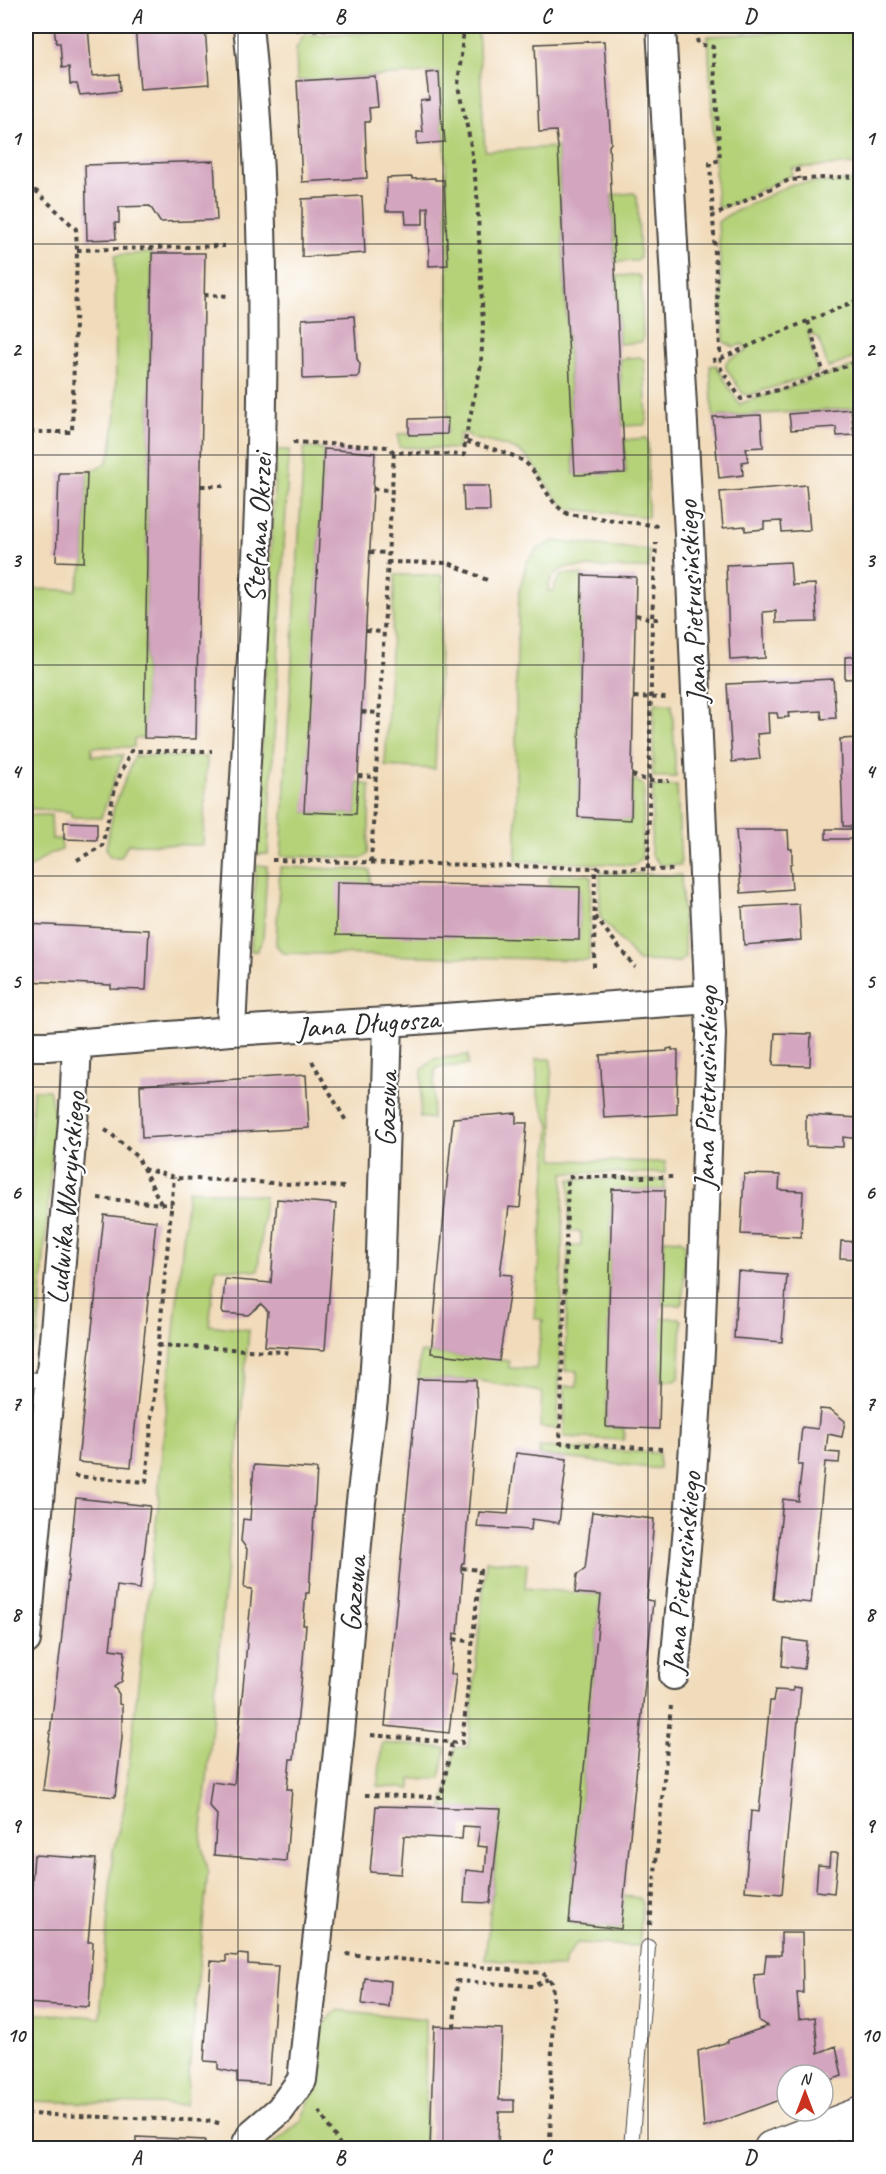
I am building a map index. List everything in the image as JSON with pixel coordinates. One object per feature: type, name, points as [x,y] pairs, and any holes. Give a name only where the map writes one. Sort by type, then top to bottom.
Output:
[{"type":"main road","points":[[771,2148],[850,2128]]},
{"type":"street","name":"Stefana Okrzei","points":[[231,1031],[262,440],[263,295],[253,78],[248,26]]},
{"type":"street","name":"Jana Pietrusińskiego","points":[[673,30],[689,533],[711,1034],[700,1352],[682,1600],[674,1676]]},
{"type":"street","name":"Jana Długosza","points":[[26,1046],[710,999]]},
{"type":"street","name":"Gazowa","points":[[249,2138],[280,2110],[302,2079],[340,1733],[360,1510],[373,1399],[380,1275],[388,1022]]},
{"type":"street","name":"Ludwika Waryńskiego","points":[[26,1640],[38,1380],[74,1108],[77,1043]]},
{"type":"lane","points":[[631,2148],[648,1947]]},
{"type":"path","points":[[295,30],[406,26]]},
{"type":"path","points":[[262,440],[388,447],[394,452],[464,455],[481,364],[483,326],[477,193],[470,141],[458,86],[464,26]]},
{"type":"path","points":[[673,30],[696,33],[698,44],[713,47],[720,160],[710,163],[721,369],[741,399],[861,361]]},
{"type":"path","points":[[797,168],[799,179]]},
{"type":"path","points":[[713,216],[789,180],[861,176]]},
{"type":"path","points":[[26,191],[36,191],[76,228],[77,250],[72,432],[26,432]]},
{"type":"path","points":[[77,250],[225,246]]},
{"type":"path","points":[[710,360],[720,359],[861,299]]},
{"type":"path","points":[[808,321],[824,374]]},
{"type":"path","points":[[465,441],[526,463],[559,510],[568,514],[658,526]]},
{"type":"path","points":[[371,862],[394,452]]},
{"type":"path","points":[[373,489],[391,490]]},
{"type":"path","points":[[648,869],[654,550],[658,535]]},
{"type":"path","points":[[370,552],[387,553]]},
{"type":"path","points":[[387,562],[449,563],[489,580]]},
{"type":"path","points":[[636,615],[652,619],[672,619]]},
{"type":"path","points":[[366,631],[384,632]]},
{"type":"path","points":[[634,697],[676,698]]},
{"type":"path","points":[[362,712],[379,713]]},
{"type":"path","points":[[77,860],[102,846],[116,784],[132,751],[212,751]]},
{"type":"path","points":[[632,775],[649,781],[670,781]]},
{"type":"path","points":[[358,776],[376,777]]},
{"type":"path","points":[[272,860],[676,870]]},
{"type":"path","points":[[594,967],[595,867]]},
{"type":"path","points":[[594,916],[635,967]]},
{"type":"path","points":[[312,1061],[346,1121]]},
{"type":"path","points":[[101,1129],[110,1132],[138,1158],[160,1204]]},
{"type":"path","points":[[143,1169],[174,1177],[346,1187]]},
{"type":"path","points":[[70,1475],[146,1482],[174,1177]]},
{"type":"path","points":[[659,1449],[560,1443],[568,1177],[665,1177]]},
{"type":"path","points":[[95,1198],[172,1205]]},
{"type":"path","points":[[158,1345],[255,1349],[289,1354]]},
{"type":"path","points":[[371,1735],[462,1743],[480,1570],[461,1568]]},
{"type":"path","points":[[454,1639],[474,1642]]},
{"type":"path","name":"Jana Pietrusińskiego","points":[[648,1947],[674,1676]]},
{"type":"path","points":[[365,1795],[441,1797],[452,1742]]},
{"type":"path","points":[[315,1952],[543,1973],[552,1983],[553,1993],[550,2148]]},
{"type":"path","points":[[454,2028],[457,1981],[533,1986],[548,1979]]},
{"type":"path","points":[[302,2079],[342,2148]]},
{"type":"path","points":[[26,2115],[211,2121],[249,2138]]},
{"type":"green space","points":[[860,28],[860,164],[792,168],[792,175],[723,208],[717,206],[708,36]]},
{"type":"green space","points":[[478,30],[485,151],[558,147],[574,474],[626,473],[624,440],[646,438],[648,442],[648,517],[570,509],[556,497],[534,465],[520,452],[502,445],[470,438],[469,434],[459,434],[458,449],[399,447],[398,434],[447,433],[448,265],[445,142],[444,131],[442,131],[439,72],[297,81],[296,49],[303,35]]},
{"type":"green space","points":[[860,180],[860,356],[828,368],[819,339],[808,332],[818,373],[749,395],[743,394],[726,368],[729,359],[747,351],[743,344],[734,347],[724,342],[718,222],[792,184]]},
{"type":"green space","points":[[634,193],[637,196],[640,257],[637,261],[615,262],[612,195]]},
{"type":"green space","points":[[152,253],[144,738],[134,739],[134,747],[92,747],[92,756],[123,755],[101,818],[71,817],[71,812],[26,808],[26,589],[76,590],[84,562],[87,473],[106,463],[111,452],[116,413],[115,255]]},
{"type":"green space","points":[[638,275],[641,278],[643,339],[641,342],[619,344],[616,276]]},
{"type":"green space","points":[[640,357],[644,360],[647,421],[644,425],[623,426],[620,359]]},
{"type":"green space","points":[[860,364],[860,408],[713,417],[710,366],[716,365],[739,404]]},
{"type":"green space","points":[[304,448],[324,449],[305,812],[356,814],[358,783],[370,785],[368,854],[363,858],[281,856]]},
{"type":"green space","points":[[276,450],[289,450],[268,854],[256,854]]},
{"type":"green space","points":[[553,541],[649,550],[649,568],[568,567],[554,576],[548,591],[553,591],[558,579],[564,574],[582,575],[578,817],[631,820],[632,781],[637,781],[644,786],[642,857],[635,865],[516,861],[516,681],[519,591],[527,561],[538,549]]},
{"type":"green space","points":[[395,575],[443,575],[435,769],[385,766]]},
{"type":"green space","points":[[654,703],[672,705],[676,777],[653,777]]},
{"type":"green space","points":[[135,756],[207,757],[203,845],[128,844],[121,857],[110,857],[106,848],[114,807]]},
{"type":"green space","points":[[653,786],[677,786],[681,865],[660,865],[651,854]]},
{"type":"green space","points":[[26,815],[51,815],[52,839],[61,839],[62,850],[49,854],[26,871]]},
{"type":"green space","points":[[256,865],[267,866],[263,939],[257,951],[251,951]]},
{"type":"green space","points":[[280,867],[370,870],[370,883],[579,940],[580,888],[549,887],[549,877],[553,874],[589,874],[591,877],[589,960],[283,953],[276,945]]},
{"type":"green space","points":[[600,873],[681,875],[685,957],[680,962],[638,961],[600,917]]},
{"type":"green space","points":[[468,1055],[468,1065],[439,1067],[435,1071],[432,1119],[420,1117],[422,1070],[433,1059]]},
{"type":"green space","points":[[536,1059],[551,1059],[554,1160],[665,1162],[665,1173],[564,1173],[558,1429],[540,1427],[542,1392],[476,1380],[418,1379],[420,1352],[509,1361],[509,1368],[536,1369],[543,1320],[534,1318],[550,1126],[538,1095]]},
{"type":"green space","points":[[33,1090],[49,1090],[55,1116],[38,1334],[36,1342],[26,1356],[26,1228]]},
{"type":"green space","points":[[570,1179],[665,1180],[665,1190],[612,1190],[606,1427],[624,1428],[624,1440],[564,1437],[565,1386],[577,1386],[577,1371],[565,1371],[568,1246],[581,1246],[581,1232],[569,1231]]},
{"type":"green space","points":[[188,1190],[265,1196],[258,1271],[216,1268],[209,1325],[249,1330],[201,1842],[208,1870],[186,2105],[26,2101],[26,2013],[100,2017],[113,1851],[124,1809],[159,1498]]},
{"type":"green space","points":[[664,1239],[680,1240],[685,1243],[683,1301],[680,1305],[662,1305]]},
{"type":"green space","points":[[661,1318],[680,1318],[682,1321],[679,1378],[675,1381],[660,1381]]},
{"type":"green space","points":[[539,1447],[659,1453],[659,1469],[539,1455]]},
{"type":"green space","points":[[486,1561],[527,1563],[525,1588],[601,1595],[569,1923],[620,1929],[624,1896],[639,1898],[643,1903],[639,1946],[577,1943],[565,1959],[563,1968],[485,1959],[501,1810],[443,1808],[455,1748],[468,1747]]},
{"type":"green space","points":[[382,1743],[446,1748],[440,1778],[411,1779],[411,1789],[378,1786]]},
{"type":"green space","points":[[336,2010],[425,2019],[426,2148],[269,2148],[301,2121],[318,2079],[320,2027]]},
{"type":"building","points":[[54,26],[88,26],[92,76],[119,74],[120,91],[80,95],[77,84],[70,84],[69,67],[62,68],[60,43],[56,43]]},
{"type":"building","points":[[135,26],[205,26],[209,84],[140,89]]},
{"type":"building","points":[[604,41],[611,143],[609,146],[625,473],[575,475],[558,147],[556,131],[539,132],[535,44]]},
{"type":"building","points":[[439,72],[442,131],[444,131],[445,142],[417,144],[417,132],[423,132],[420,100],[429,99],[426,73]]},
{"type":"building","points":[[375,76],[378,107],[369,108],[370,119],[369,122],[365,122],[367,178],[302,182],[297,81]]},
{"type":"building","points":[[214,161],[217,220],[160,222],[150,206],[119,207],[119,223],[115,223],[116,239],[87,240],[85,165]]},
{"type":"building","points":[[412,177],[412,179],[444,180],[448,265],[429,266],[428,207],[423,208],[423,224],[406,224],[405,211],[386,211],[387,178]]},
{"type":"building","points":[[362,196],[365,253],[302,257],[302,199]]},
{"type":"building","points":[[152,253],[205,253],[196,739],[144,738]]},
{"type":"building","points":[[354,316],[357,359],[360,364],[359,375],[357,377],[303,379],[302,319]]},
{"type":"building","points":[[851,409],[854,435],[837,436],[836,427],[791,430],[789,414]]},
{"type":"building","points":[[761,415],[763,447],[746,448],[748,461],[742,462],[743,475],[719,478],[713,417]]},
{"type":"building","points":[[448,418],[447,434],[409,435],[409,419]]},
{"type":"building","points":[[324,449],[375,453],[356,814],[304,812]]},
{"type":"building","points":[[59,473],[87,473],[84,562],[56,561]]},
{"type":"building","points":[[806,485],[810,530],[782,532],[781,521],[764,522],[764,529],[745,531],[745,526],[723,528],[720,492]]},
{"type":"building","points":[[463,486],[489,486],[490,511],[464,511]]},
{"type":"building","points":[[790,562],[792,585],[815,584],[817,622],[776,623],[776,611],[763,612],[765,658],[730,660],[726,565]]},
{"type":"building","points":[[582,575],[636,577],[631,820],[578,817]]},
{"type":"building","points":[[860,656],[860,678],[845,679],[845,657]]},
{"type":"building","points":[[833,679],[836,718],[822,719],[821,711],[788,713],[789,717],[778,718],[777,713],[768,713],[769,733],[757,734],[760,759],[732,762],[727,684]]},
{"type":"building","points":[[860,738],[860,827],[843,826],[840,739]]},
{"type":"building","points":[[64,822],[97,823],[97,840],[64,839]]},
{"type":"building","points":[[826,829],[853,829],[854,839],[826,839]]},
{"type":"building","points":[[736,830],[788,830],[789,849],[792,849],[792,863],[790,864],[792,889],[741,893]]},
{"type":"building","points":[[337,882],[580,887],[579,940],[336,935]]},
{"type":"building","points":[[799,904],[801,940],[744,945],[742,907]]},
{"type":"building","points":[[26,924],[149,930],[146,990],[111,989],[111,985],[26,981]]},
{"type":"building","points":[[775,1033],[811,1034],[810,1066],[773,1065]]},
{"type":"building","points":[[672,1048],[672,1050],[678,1050],[677,1114],[604,1118],[600,1055],[667,1051]]},
{"type":"building","points":[[306,1075],[309,1128],[142,1138],[140,1085]]},
{"type":"building","points":[[516,1113],[516,1123],[527,1123],[520,1208],[509,1207],[500,1274],[512,1275],[499,1361],[431,1353],[453,1118]]},
{"type":"building","points":[[806,1115],[860,1118],[860,1139],[843,1137],[843,1147],[806,1146]]},
{"type":"building","points":[[744,1174],[780,1175],[779,1190],[803,1191],[801,1237],[741,1234]]},
{"type":"building","points":[[612,1189],[665,1190],[659,1429],[606,1427]]},
{"type":"building","points":[[277,1199],[336,1204],[325,1350],[265,1346],[268,1311],[261,1304],[248,1315],[222,1313],[225,1279],[271,1283]]},
{"type":"building","points":[[104,1215],[156,1221],[131,1467],[78,1462]]},
{"type":"building","points":[[841,1241],[860,1242],[860,1259],[840,1258]]},
{"type":"building","points":[[738,1271],[787,1275],[782,1342],[734,1338]]},
{"type":"building","points":[[418,1379],[476,1380],[477,1408],[464,1563],[461,1568],[463,1573],[458,1634],[454,1633],[451,1674],[456,1674],[449,1733],[385,1726]]},
{"type":"building","points":[[820,1409],[831,1410],[845,1421],[842,1437],[828,1434],[826,1452],[840,1453],[839,1463],[825,1462],[811,1603],[773,1599],[783,1499],[798,1501],[802,1465],[798,1465],[802,1427],[818,1429]]},
{"type":"building","points":[[516,1453],[567,1459],[559,1523],[532,1519],[531,1530],[477,1527],[479,1512],[508,1514]]},
{"type":"building","points":[[254,1465],[317,1469],[309,1593],[306,1593],[303,1625],[306,1625],[294,1759],[290,1759],[287,1789],[292,1789],[286,1861],[214,1855],[217,1815],[209,1806],[212,1782],[234,1785],[252,1589],[244,1588],[247,1549],[241,1541],[243,1519],[250,1520]]},
{"type":"building","points":[[76,1498],[150,1506],[140,1589],[117,1586],[110,1649],[125,1651],[122,1681],[114,1687],[119,1694],[119,1704],[122,1705],[122,1738],[115,1797],[43,1790]]},
{"type":"building","points":[[592,1512],[654,1519],[647,1600],[653,1601],[621,1929],[569,1923],[601,1595],[575,1593],[577,1575],[585,1569]]},
{"type":"building","points":[[784,1639],[807,1642],[804,1669],[782,1666]]},
{"type":"building","points":[[793,1687],[801,1688],[782,1894],[745,1891],[751,1811],[759,1812],[770,1701],[773,1701],[775,1690],[793,1691]]},
{"type":"building","points":[[376,1806],[501,1809],[490,1903],[464,1902],[466,1870],[485,1872],[487,1847],[477,1846],[480,1827],[463,1826],[462,1839],[404,1836],[401,1874],[370,1872]]},
{"type":"building","points":[[830,1853],[838,1853],[834,1893],[816,1891],[818,1865],[829,1866]]},
{"type":"building","points":[[34,1855],[96,1859],[88,1942],[93,1942],[89,2007],[26,2003],[26,1964]]},
{"type":"building","points":[[781,1933],[802,1933],[803,1993],[797,1993],[799,2019],[815,2017],[818,2053],[836,2046],[842,2076],[835,2079],[835,2063],[775,2063],[775,2101],[704,2128],[698,2051],[768,2026],[759,2021],[754,1975],[764,1974],[766,1955],[781,1955]]},
{"type":"building","points":[[238,1954],[248,1955],[248,1964],[278,1966],[269,2084],[237,2082],[237,2073],[218,2069],[218,2062],[204,2061],[211,1961],[226,1962],[226,1955],[237,1956]]},
{"type":"building","points":[[365,1978],[391,1981],[389,2007],[362,2004]]},
{"type":"building","points":[[434,2026],[502,2029],[499,2100],[514,2100],[514,2112],[499,2112],[498,2148],[430,2148]]},
{"type":"building","points":[[136,2137],[205,2140],[204,2148],[136,2148]]}]
